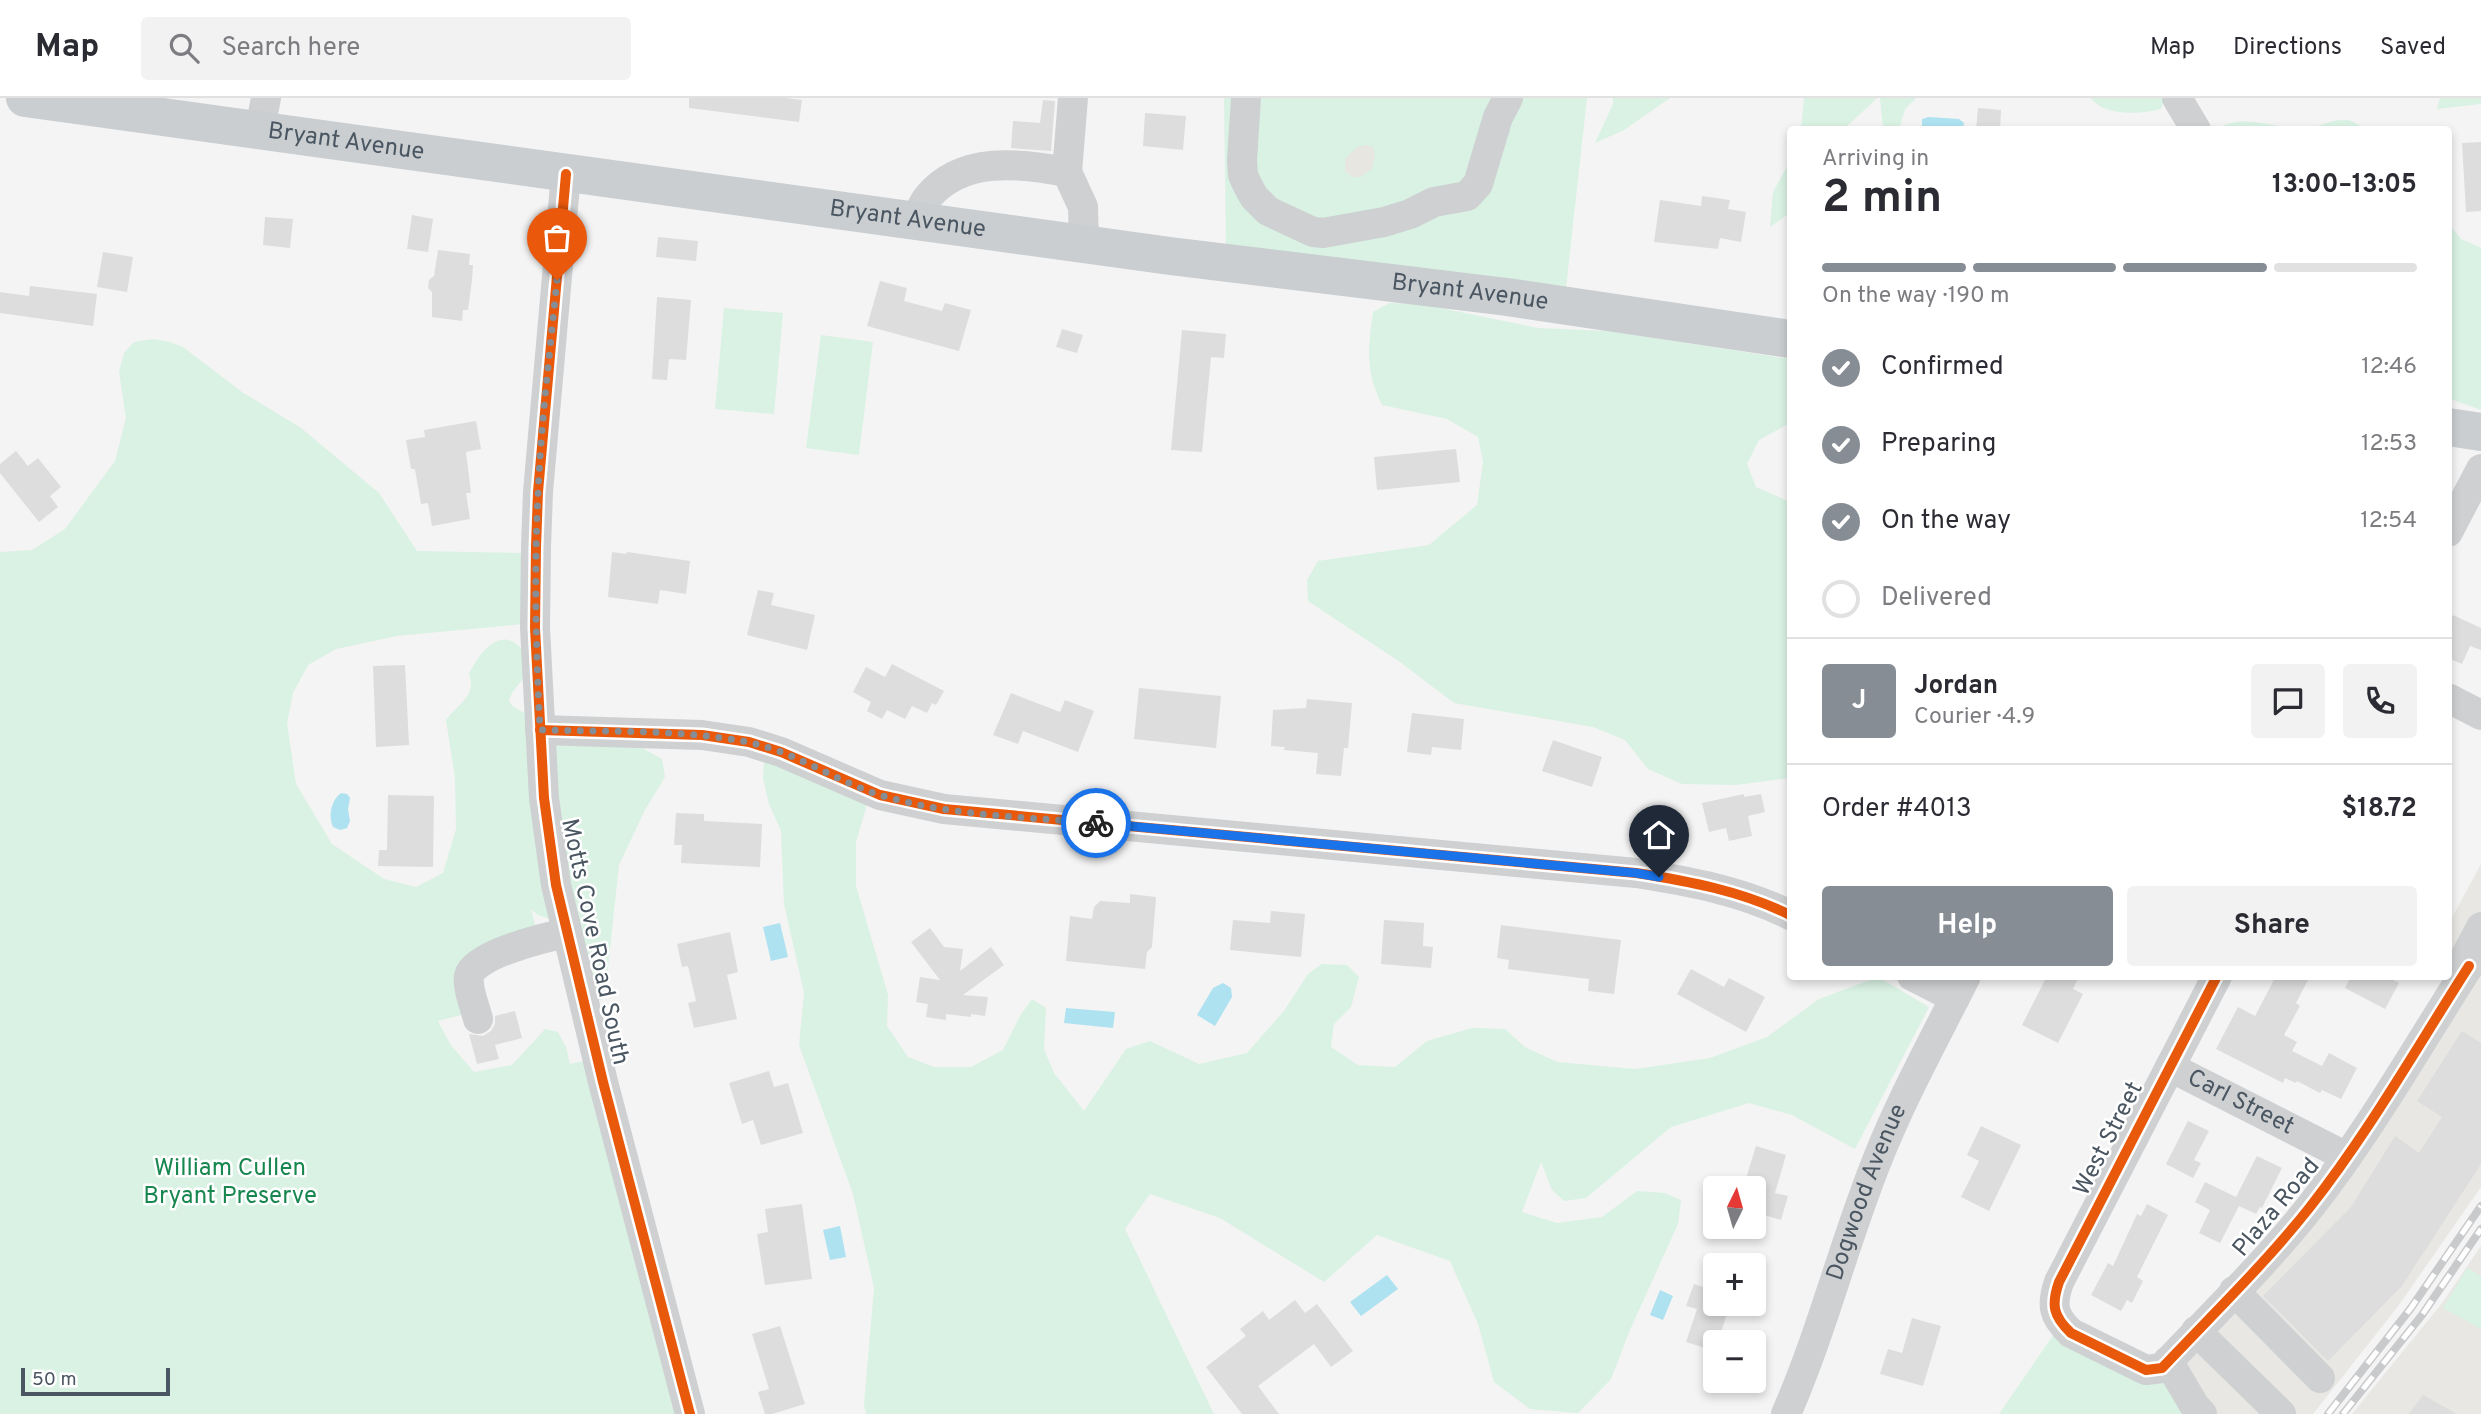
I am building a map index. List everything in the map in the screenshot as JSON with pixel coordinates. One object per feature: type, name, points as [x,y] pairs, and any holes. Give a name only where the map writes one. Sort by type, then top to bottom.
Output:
[{"type":"main road","name":"Bryant Avenue","points":[[25,98],[263,113],[566,174],[1084,244],[1495,295],[1787,339]]},
{"type":"main road","points":[[2452,428],[2481,432]]},
{"type":"street","points":[[1073,98],[1067,172],[1083,207],[1084,244]]},
{"type":"street","points":[[1246,98],[1243,174],[1254,197],[1268,211],[1286,221],[1313,232],[1323,233],[1384,222],[1410,214],[1434,202],[1455,199],[1474,191],[1498,117],[1508,98]]},
{"type":"street","points":[[2177,98],[2194,126]]},
{"type":"street","points":[[915,221],[928,197],[953,176],[995,164],[1036,166],[1067,172]]},
{"type":"street","name":"Motts Cove Road South","points":[[566,174],[538,492],[535,628],[544,798],[556,885],[567,933],[690,1414]]},
{"type":"street","points":[[2452,524],[2481,469]]},
{"type":"street","points":[[2452,700],[2481,715]]},
{"type":"street","points":[[540,730],[702,735],[750,742],[781,752],[880,795],[944,809],[1636,873],[1682,880],[1739,895],[1787,914]]},
{"type":"street","name":"Plaza Road","points":[[2168,1361],[2310,1207],[2347,1157],[2465,964],[2481,927]]},
{"type":"street","points":[[478,1019],[469,981],[472,969],[504,951],[567,933]]},
{"type":"street","points":[[1930,980],[1961,987]]},
{"type":"street","name":"West Street","points":[[2168,1361],[2162,1368],[2146,1370],[2071,1333],[2055,1312],[2054,1298],[2059,1282],[2215,980]]},
{"type":"street","name":"Dogwood Avenue","points":[[1786,1414],[1808,1363],[1875,1164],[1896,1115],[1961,987]]},
{"type":"street","name":"Carl Street","points":[[2170,1067],[2347,1157]]},
{"type":"street","points":[[2234,1291],[2320,1378]]},
{"type":"street","points":[[2196,1331],[2281,1414]]},
{"type":"street","points":[[2168,1361],[2202,1414]]},
{"type":"shaded area","points":[[2481,864],[2481,1187],[2399,1305],[2313,1414],[2183,1414],[2162,1368],[2284,1238],[2468,966],[2452,957],[2452,918]]},
{"type":"shaded area","points":[[2481,1246],[2481,1414],[2352,1414],[2443,1302]]},
{"type":"green space","points":[[1224,98],[1587,98],[1566,288],[1226,247]]},
{"type":"green space","points":[[1613,98],[1670,98],[1624,130],[1595,143],[1613,104]]},
{"type":"green space","points":[[1804,98],[1877,98],[1847,126],[1801,126]]},
{"type":"green space","points":[[1880,98],[1916,98],[1905,109],[1900,126],[1883,126]]},
{"type":"green space","points":[[2091,98],[2165,98],[2161,109],[2134,113],[2105,108]]},
{"type":"green space","points":[[2440,98],[2481,98],[2481,104],[2437,109]]},
{"type":"green space","points":[[2349,120],[2361,126],[2316,126]]},
{"type":"green space","points":[[2250,122],[2281,126],[2223,126]]},
{"type":"green space","points":[[1787,166],[1787,215],[1770,227],[1773,192]]},
{"type":"green space","points":[[2452,228],[2461,239],[2481,248],[2481,410],[2452,399]]},
{"type":"green space","points":[[1390,303],[1421,304],[1538,328],[1608,331],[1787,359],[1787,425],[1759,440],[1747,464],[1756,487],[1787,501],[1787,778],[1736,785],[1682,784],[1648,769],[1625,740],[1593,727],[1454,703],[1400,662],[1308,601],[1307,580],[1318,561],[1429,545],[1477,505],[1483,462],[1478,437],[1447,419],[1382,405],[1369,360],[1373,312]]},
{"type":"green space","points":[[724,308],[783,313],[774,414],[715,409]]},
{"type":"green space","points":[[821,335],[873,342],[859,455],[806,448]]},
{"type":"green space","name":"William Cullen Bryant Preserve","points":[[153,339],[183,347],[242,392],[301,428],[379,493],[417,551],[523,553],[523,624],[397,636],[336,649],[308,665],[293,693],[287,723],[296,784],[332,844],[384,879],[416,887],[443,873],[456,829],[455,778],[446,720],[469,694],[469,674],[477,660],[489,646],[503,640],[519,646],[530,665],[509,700],[512,706],[549,727],[631,742],[662,759],[665,777],[645,810],[619,865],[606,986],[602,999],[596,1003],[553,920],[538,915],[531,909],[539,940],[483,961],[476,1011],[438,1021],[450,1044],[474,1072],[512,1065],[545,1029],[558,1032],[566,1047],[570,1064],[585,1061],[690,1414],[0,1414],[0,552],[32,550],[65,529],[115,461],[126,418],[119,372],[124,353],[134,342]]},
{"type":"green space","points":[[764,762],[871,791],[856,842],[856,886],[888,995],[887,1026],[908,1057],[934,1067],[971,1067],[1003,1050],[1032,999],[1046,1008],[1044,1049],[1054,1073],[1084,1111],[1126,1049],[1150,1041],[1199,1064],[1247,1053],[1284,1011],[1308,974],[1322,964],[1347,965],[1359,977],[1351,1007],[1334,1024],[1331,1047],[1358,1065],[1395,1067],[1427,1041],[1472,1028],[1505,1029],[1525,1047],[1557,1062],[1635,1069],[1710,1058],[1767,1037],[1819,999],[1870,980],[1883,980],[1929,1007],[1855,1149],[1792,1115],[1749,1103],[1671,1127],[1586,1198],[1564,1201],[1552,1190],[1541,1162],[1522,1212],[1557,1223],[1602,1217],[1637,1191],[1665,1193],[1681,1200],[1678,1224],[1611,1379],[1578,1413],[1530,1409],[1494,1382],[1478,1324],[1450,1261],[1377,1235],[1324,1282],[1220,1218],[1150,1194],[1125,1229],[1214,1414],[866,1414],[864,1405],[874,1288],[853,1194],[799,1045],[804,993],[784,904],[781,831],[769,804],[763,778]]},
{"type":"green space","points":[[2467,1268],[2481,1276],[2481,1329],[2443,1308]]},
{"type":"green space","points":[[2061,1324],[2153,1371],[2192,1414],[1999,1414]]},
{"type":"sand","points":[[1357,147],[1373,147],[1375,154],[1372,169],[1360,177],[1352,177],[1345,171],[1345,159]]},
{"type":"water","points":[[1922,119],[1959,119],[1964,123],[1964,126],[1922,126]]},
{"type":"water","points":[[341,793],[350,798],[350,821],[347,828],[340,830],[333,827],[331,813],[335,800]]},
{"type":"water","points":[[780,923],[788,957],[771,961],[763,927]]},
{"type":"water","points":[[1223,983],[1231,988],[1232,997],[1215,1026],[1197,1015],[1213,988]]},
{"type":"water","points":[[1066,1008],[1115,1012],[1113,1028],[1064,1023]]},
{"type":"water","points":[[840,1226],[846,1257],[830,1260],[823,1230]]},
{"type":"water","points":[[1387,1275],[1398,1289],[1361,1316],[1350,1302]]},
{"type":"water","points":[[1660,1290],[1673,1296],[1663,1320],[1650,1315]]},
{"type":"building","points":[[689,98],[802,100],[799,122],[689,108]]},
{"type":"building","points":[[1043,100],[1055,101],[1051,151],[1011,148],[1013,121],[1040,123]]},
{"type":"building","points":[[1978,108],[2001,110],[2000,126],[1976,126]]},
{"type":"building","points":[[1145,113],[1186,116],[1183,150],[1143,146]]},
{"type":"building","points":[[2481,142],[2481,211],[2466,212],[2462,143]]},
{"type":"building","points":[[1702,196],[1730,200],[1728,209],[1746,212],[1741,242],[1720,238],[1718,249],[1654,242],[1660,200],[1701,206]]},
{"type":"building","points":[[412,215],[433,219],[428,252],[407,249]]},
{"type":"building","points":[[265,217],[293,219],[290,248],[263,245]]},
{"type":"building","points":[[658,237],[698,241],[696,261],[656,257]]},
{"type":"building","points":[[438,250],[470,254],[469,265],[473,265],[472,280],[468,310],[463,310],[462,321],[432,317],[432,292],[428,288],[429,280],[434,276]]},
{"type":"building","points":[[103,252],[133,257],[127,292],[97,287]]},
{"type":"building","points":[[880,281],[907,288],[904,301],[942,311],[945,303],[971,310],[959,351],[867,326]]},
{"type":"building","points":[[30,286],[97,294],[93,326],[0,313],[0,292],[29,296]]},
{"type":"building","points":[[657,297],[691,300],[686,360],[669,359],[667,380],[652,379]]},
{"type":"building","points":[[1062,329],[1083,335],[1077,353],[1056,347]]},
{"type":"building","points":[[1182,330],[1226,334],[1224,358],[1211,357],[1202,452],[1171,450]]},
{"type":"building","points":[[476,421],[481,449],[466,452],[471,493],[466,493],[470,519],[432,526],[428,503],[421,504],[415,469],[411,469],[406,440],[425,437],[424,430]]},
{"type":"building","points":[[1456,449],[1460,482],[1377,490],[1374,457]]},
{"type":"building","points":[[16,451],[28,466],[38,458],[61,487],[50,496],[58,507],[39,522],[0,473],[0,464]]},
{"type":"building","points":[[612,552],[690,561],[686,594],[660,590],[658,604],[608,597]]},
{"type":"building","points":[[758,590],[774,593],[771,605],[815,615],[807,650],[747,635]]},
{"type":"building","points":[[2453,615],[2481,628],[2481,650],[2470,646],[2462,664],[2452,660]]},
{"type":"building","points":[[892,664],[944,691],[936,705],[932,703],[927,713],[912,706],[905,719],[887,710],[882,719],[867,711],[871,702],[853,692],[866,667],[885,677]]},
{"type":"building","points":[[405,665],[409,745],[376,747],[373,666]]},
{"type":"building","points":[[1139,688],[1221,696],[1216,748],[1134,739]]},
{"type":"building","points":[[1011,693],[1060,712],[1065,700],[1094,711],[1078,752],[1023,731],[1018,744],[993,735]]},
{"type":"building","points":[[1307,699],[1352,703],[1348,748],[1344,748],[1341,776],[1316,774],[1318,753],[1271,746],[1273,710],[1306,708]]},
{"type":"building","points":[[1412,713],[1464,719],[1461,750],[1432,747],[1431,755],[1407,752]]},
{"type":"building","points":[[1553,740],[1602,757],[1592,787],[1542,771]]},
{"type":"building","points":[[1744,794],[1744,797],[1761,794],[1765,812],[1748,816],[1752,836],[1729,841],[1726,828],[1709,832],[1702,803]]},
{"type":"building","points":[[388,795],[434,796],[433,867],[378,866],[379,850],[387,850]]},
{"type":"building","points":[[676,813],[704,814],[704,821],[762,824],[760,867],[681,863],[682,845],[674,845]]},
{"type":"building","points":[[1130,894],[1156,897],[1152,947],[1147,952],[1145,969],[1066,961],[1070,916],[1092,919],[1094,907],[1100,901],[1130,903]]},
{"type":"building","points":[[1271,911],[1305,914],[1301,957],[1230,950],[1233,920],[1270,923]]},
{"type":"building","points":[[1384,920],[1424,923],[1423,946],[1433,947],[1431,968],[1381,964]]},
{"type":"building","points":[[1501,925],[1621,940],[1614,994],[1588,991],[1589,979],[1508,969],[1509,960],[1497,958]]},
{"type":"building","points":[[930,928],[944,947],[963,949],[960,971],[991,947],[1004,965],[963,995],[988,997],[985,1016],[946,1014],[946,1020],[926,1017],[928,1004],[916,1002],[920,977],[940,980],[911,942]]},
{"type":"building","points":[[730,932],[738,972],[727,975],[737,1019],[694,1028],[688,1003],[696,1001],[688,966],[682,967],[677,944]]},
{"type":"building","points":[[1691,969],[1724,987],[1729,978],[1765,997],[1746,1032],[1677,994]]},
{"type":"building","points":[[2045,980],[2077,980],[2073,989],[2083,994],[2058,1043],[2022,1025]]},
{"type":"building","points":[[2274,980],[2308,980],[2296,1003],[2300,1006],[2284,1035],[2297,1042],[2292,1051],[2322,1066],[2329,1053],[2357,1068],[2341,1099],[2322,1090],[2320,1093],[2297,1081],[2296,1083],[2285,1078],[2283,1083],[2216,1049],[2238,1007],[2255,1016]]},
{"type":"building","points":[[2349,980],[2393,980],[2399,983],[2385,1009],[2345,988]]},
{"type":"building","points":[[515,1011],[522,1038],[495,1045],[499,1059],[477,1064],[469,1034],[483,1036],[491,1031],[495,1016]]},
{"type":"building","points":[[2462,1031],[2481,1043],[2481,1164],[2402,1286],[2328,1361],[2263,1296],[2351,1207],[2395,1136],[2419,1153],[2442,1117],[2417,1101]]},
{"type":"building","points":[[769,1071],[774,1087],[788,1083],[803,1133],[761,1145],[753,1120],[742,1124],[729,1083]]},
{"type":"building","points":[[2188,1121],[2209,1131],[2194,1160],[2201,1163],[2193,1178],[2166,1164]]},
{"type":"building","points":[[1981,1126],[2021,1145],[1989,1211],[1961,1197],[1979,1161],[1967,1155]]},
{"type":"building","points":[[1756,1146],[1786,1155],[1775,1193],[1788,1196],[1781,1220],[1766,1216],[1766,1176],[1747,1176]]},
{"type":"building","points":[[2257,1156],[2282,1168],[2262,1208],[2260,1207],[2256,1214],[2239,1206],[2220,1243],[2199,1233],[2210,1210],[2195,1202],[2205,1182],[2236,1197]]},
{"type":"building","points":[[802,1204],[812,1279],[765,1285],[757,1234],[768,1232],[765,1209]]},
{"type":"building","points":[[2147,1204],[2168,1215],[2137,1277],[2143,1281],[2132,1303],[2127,1300],[2121,1311],[2091,1295],[2108,1263],[2113,1266],[2137,1214],[2141,1216]]},
{"type":"building","points":[[1694,1284],[1703,1287],[1703,1316],[1726,1316],[1722,1330],[1703,1330],[1703,1347],[1686,1342],[1697,1309],[1686,1306]]},
{"type":"building","points":[[1295,1300],[1305,1313],[1317,1304],[1353,1351],[1331,1367],[1314,1344],[1258,1386],[1279,1414],[1242,1414],[1206,1367],[1246,1336],[1240,1329],[1263,1311],[1269,1320]]},
{"type":"building","points":[[1912,1318],[1941,1326],[1923,1386],[1880,1374],[1888,1349],[1902,1353]]},
{"type":"building","points":[[780,1326],[805,1404],[765,1414],[758,1392],[769,1389],[752,1334]]},
{"type":"building","points":[[2423,1395],[2457,1414],[2409,1414]]},
{"type":"railway","points":[[2328,1414],[2411,1308],[2481,1206]]},
{"type":"railway","points":[[2343,1414],[2422,1315],[2481,1229]]},
{"type":"cycle path","points":[[566,174],[538,492],[536,547],[535,628],[544,798],[556,885],[603,1082],[690,1414]]},
{"type":"cycle path","points":[[540,730],[702,735],[749,742],[781,752],[880,795],[944,809],[1636,873],[1734,893],[1787,914]]},
{"type":"cycle path","points":[[2215,980],[2059,1282],[2055,1297],[2057,1315],[2071,1333],[2146,1370],[2162,1368],[2257,1269],[2310,1207],[2373,1119],[2469,966]]},
{"type":"way so far","points":[[557,280],[538,492],[535,628],[540,730],[702,735],[750,742],[781,752],[880,795],[944,809],[1096,823]]},
{"type":"route","points":[[1096,823],[1659,877]]}]
